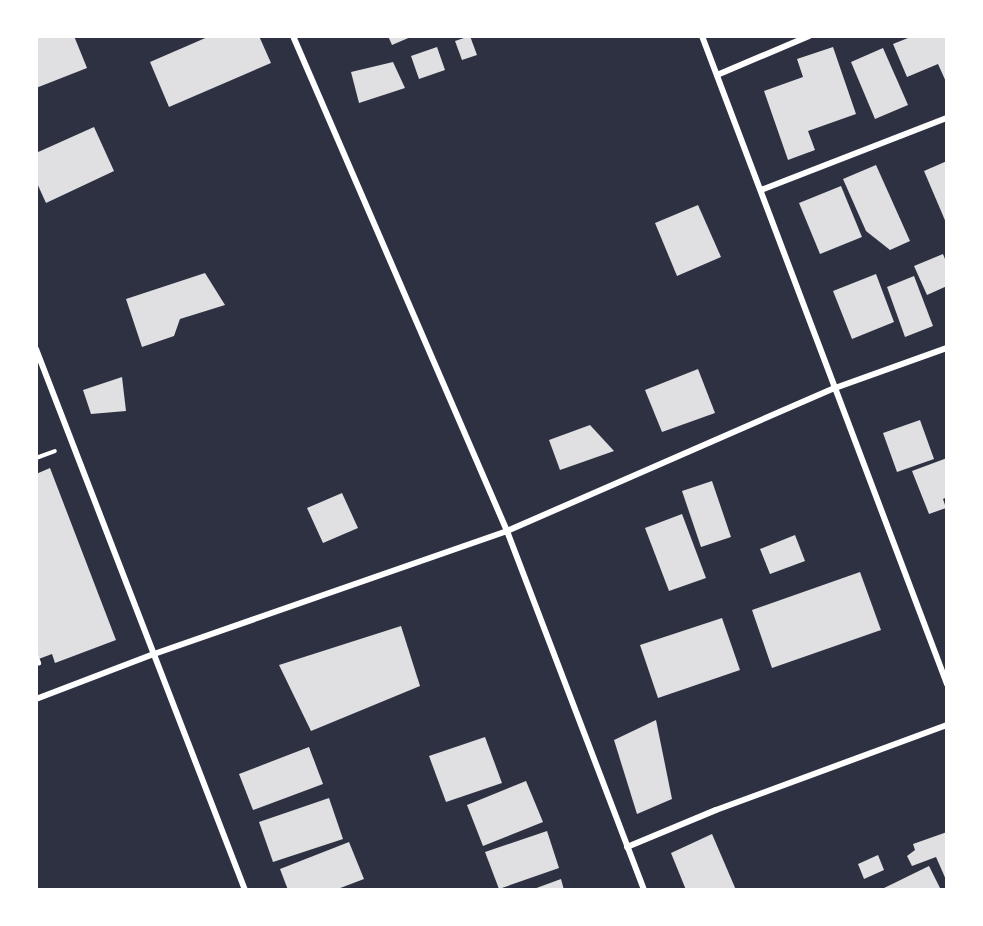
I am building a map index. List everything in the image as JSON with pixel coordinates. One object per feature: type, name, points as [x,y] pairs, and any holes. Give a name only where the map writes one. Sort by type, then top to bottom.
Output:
[{"type":"street","points":[[292,36],[507,531],[644,890]]},
{"type":"street","points":[[702,36],[947,684]]},
{"type":"street","points":[[717,75],[808,36]]},
{"type":"street","points":[[760,190],[947,118]]},
{"type":"street","points":[[36,348],[245,890]]},
{"type":"street","points":[[36,699],[154,654],[507,531],[836,388],[947,348]]},
{"type":"street","points":[[627,848],[716,810],[947,725]]},
{"type":"path","points":[[36,459],[49,453]]},
{"type":"path","points":[[36,655],[39,663],[36,664]]},
{"type":"building","points":[[36,36],[74,36],[87,68],[36,88]]},
{"type":"building","points":[[210,36],[259,36],[271,63],[169,107],[150,62]]},
{"type":"building","points":[[388,36],[413,36],[392,45]]},
{"type":"building","points":[[470,36],[477,55],[462,60],[455,41]]},
{"type":"building","points":[[913,36],[947,36],[947,84],[938,64],[907,77],[893,44]]},
{"type":"building","points":[[437,47],[445,70],[419,79],[411,56]]},
{"type":"building","points":[[833,47],[856,114],[808,131],[815,150],[788,160],[764,91],[803,77],[797,59]]},
{"type":"building","points":[[883,48],[908,105],[875,119],[851,62]]},
{"type":"building","points":[[393,62],[405,88],[359,103],[351,72]]},
{"type":"building","points":[[94,127],[114,171],[46,203],[36,181],[36,153]]},
{"type":"building","points":[[947,161],[947,225],[924,171]]},
{"type":"building","points":[[876,165],[910,241],[890,250],[866,231],[843,179]]},
{"type":"building","points":[[841,186],[862,237],[820,254],[799,203]]},
{"type":"building","points":[[698,205],[721,257],[677,276],[655,223]]},
{"type":"building","points":[[943,254],[947,264],[947,286],[927,295],[914,266]]},
{"type":"building","points":[[205,273],[225,305],[180,319],[174,336],[142,347],[126,299]]},
{"type":"building","points":[[876,274],[894,322],[852,339],[833,291]]},
{"type":"building","points":[[914,276],[933,326],[905,337],[887,287]]},
{"type":"building","points":[[698,369],[715,413],[662,432],[645,390]]},
{"type":"building","points":[[122,377],[126,411],[91,414],[83,390]]},
{"type":"building","points":[[920,420],[934,459],[897,472],[883,433]]},
{"type":"building","points":[[590,425],[614,451],[560,470],[549,440]]},
{"type":"building","points":[[947,458],[947,497],[943,499],[946,508],[929,514],[912,471]]},
{"type":"building","points":[[50,468],[116,640],[55,663],[52,654],[36,660],[36,474]]},
{"type":"building","points":[[712,481],[731,537],[701,547],[682,491]]},
{"type":"building","points":[[342,493],[358,528],[323,543],[307,508]]},
{"type":"building","points":[[682,514],[706,578],[669,591],[645,528]]},
{"type":"building","points":[[795,535],[805,561],[770,574],[760,549]]},
{"type":"building","points":[[860,572],[881,630],[772,668],[752,610]]},
{"type":"building","points":[[722,618],[740,670],[658,698],[640,645]]},
{"type":"building","points":[[401,626],[420,686],[311,731],[279,665]]},
{"type":"building","points":[[656,720],[672,799],[637,814],[614,740]]},
{"type":"building","points":[[485,737],[502,783],[446,802],[429,756]]},
{"type":"building","points":[[309,747],[323,784],[253,810],[239,774]]},
{"type":"building","points":[[526,781],[543,822],[483,846],[467,805]]},
{"type":"building","points":[[329,798],[343,839],[273,862],[259,822]]},
{"type":"building","points":[[547,831],[559,868],[499,889],[485,852]]},
{"type":"building","points":[[947,832],[947,882],[936,857],[912,866],[907,856],[915,850],[913,844]]},
{"type":"building","points":[[712,834],[736,890],[686,890],[671,853]]},
{"type":"building","points":[[349,842],[364,879],[335,890],[288,890],[280,869]]},
{"type":"building","points":[[878,855],[884,870],[864,879],[858,864]]},
{"type":"building","points":[[929,866],[941,890],[880,890]]},
{"type":"building","points":[[561,879],[564,890],[531,890]]}]
